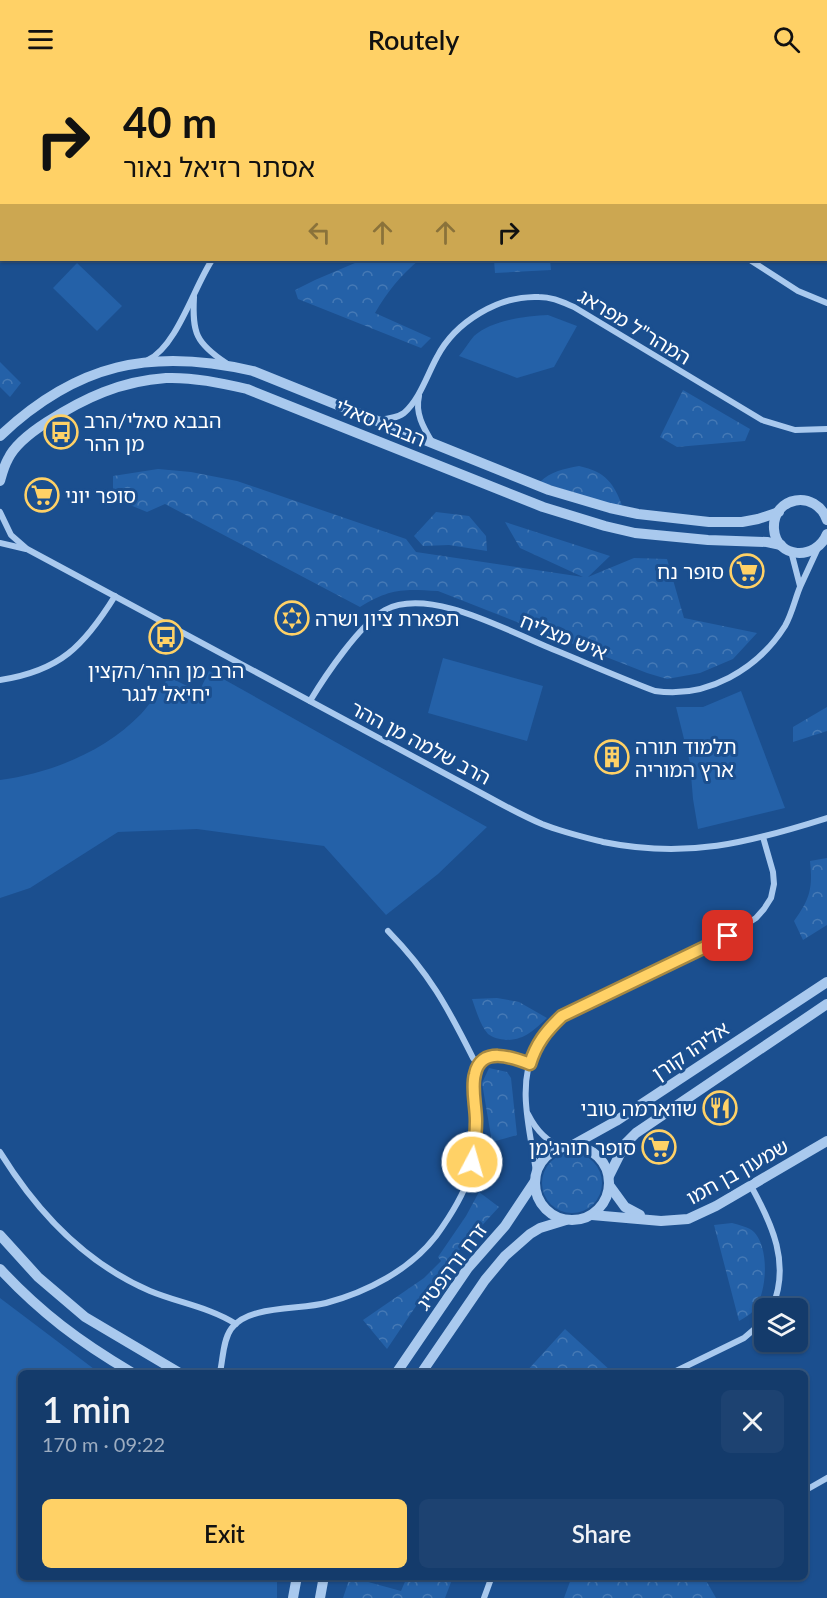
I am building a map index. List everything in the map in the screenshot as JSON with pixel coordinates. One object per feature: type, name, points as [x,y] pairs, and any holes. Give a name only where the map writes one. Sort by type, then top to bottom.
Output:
[{"type":"street","points":[[142,362],[153,357],[171,337],[211,261]]},
{"type":"street","points":[[751,261],[798,291],[827,303]]},
{"type":"street","points":[[194,293],[193,312],[197,333],[203,346],[230,366]]},
{"type":"street","name":"המהר\"ל מפראג","points":[[378,420],[394,418],[404,413],[421,389],[437,355],[448,339],[464,324],[499,304],[519,298],[539,297],[556,300],[574,308],[762,420],[795,430],[827,429]]},
{"type":"street","name":"הבבא סאלי","points":[[0,436],[24,414],[77,381],[106,370],[166,359],[230,366],[262,374],[549,490],[610,508],[638,514],[709,522],[742,522],[779,512],[785,505],[794,501],[810,501]]},
{"type":"street","name":"הבבא סאלי","points":[[0,481],[8,458],[18,445],[36,429],[85,398],[133,382],[167,378],[193,379],[247,389],[543,507],[605,526],[708,540],[767,542],[805,554],[824,541]]},
{"type":"street","name":"המהר\"ל מפראג","points":[[421,389],[417,405],[422,424],[432,442]]},
{"type":"street","points":[[810,501],[827,505]]},
{"type":"street","points":[[810,501],[823,511],[827,520]]},
{"type":"street","points":[[0,512],[11,535],[27,549]]},
{"type":"street","points":[[779,512],[775,520],[776,537],[786,548],[800,587]]},
{"type":"street","name":"איש מצליח","points":[[310,701],[347,647],[369,623],[384,610],[402,604],[423,604],[466,613],[655,691],[690,692],[730,678],[757,658],[775,639],[786,623],[800,587],[824,541]]},
{"type":"street","points":[[0,543],[27,549]]},
{"type":"street","name":"הרב שלמה מן ההר","points":[[27,549],[490,798],[542,824],[564,832],[617,844],[670,850],[715,847],[763,837],[827,818]]},
{"type":"street","points":[[0,680],[31,674],[60,661],[77,648],[98,623],[115,596]]},
{"type":"street","points":[[526,1111],[537,1130],[556,1145],[581,1147],[599,1157],[609,1180],[604,1202],[592,1215],[567,1220],[556,1216],[540,1202],[536,1192],[536,1177],[526,1111],[526,1084],[535,1048],[548,1029],[562,1016],[728,936],[744,927],[764,909],[771,898],[774,884],[763,837]]},
{"type":"street","points":[[388,931],[429,978],[479,1066]]},
{"type":"street","name":"אליהו קורן","points":[[567,1146],[616,1121],[827,982]]},
{"type":"street","name":"אליהו קורן","points":[[609,1180],[624,1144],[636,1133],[827,1004]]},
{"type":"street","points":[[220,1370],[231,1329],[248,1316],[324,1304],[346,1297],[396,1272],[429,1245],[446,1223],[470,1176],[476,1123],[475,1073],[489,1057],[500,1055],[530,1064]]},
{"type":"street","name":"שמעון בן חמו","points":[[592,1215],[676,1221],[699,1215],[827,1141]]},
{"type":"street","points":[[536,1177],[542,1161],[551,1152],[567,1146]]},
{"type":"street","points":[[0,1152],[35,1204],[95,1259],[117,1275],[137,1285],[219,1314],[236,1324]]},
{"type":"street","name":"זרח ורהפטיג","points":[[398,1370],[468,1268],[505,1226],[536,1177]]},
{"type":"street","name":"שמעון בן חמו","points":[[609,1180],[625,1207],[642,1216],[661,1221]]},
{"type":"street","points":[[751,1186],[770,1221],[776,1244],[779,1276],[774,1298]]},
{"type":"street","name":"זרח ורהפטיג","points":[[423,1370],[490,1273],[505,1256],[540,1228],[567,1220]]},
{"type":"street","points":[[0,1235],[38,1276],[86,1317],[175,1370]]},
{"type":"street","points":[[0,1269],[30,1299],[72,1335],[128,1370]]},
{"type":"street","points":[[678,1370],[744,1338],[754,1329]]},
{"type":"street","points":[[808,1489],[827,1478]]},
{"type":"street","points":[[293,1598],[296,1580]]},
{"type":"street","points":[[320,1598],[323,1580]]},
{"type":"street","points":[[483,1598],[490,1580]]},
{"type":"green space","points":[[360,261],[418,261],[395,284],[375,313],[431,338],[421,348],[298,299],[295,290]]},
{"type":"green space","points":[[494,261],[550,261],[551,270],[495,273]]},
{"type":"green space","points":[[77,263],[122,306],[97,331],[53,288]]},
{"type":"green space","points":[[548,315],[577,326],[554,367],[517,378],[459,356],[474,336],[490,326],[519,318]]},
{"type":"green space","points":[[0,362],[21,383],[10,397],[0,387]]},
{"type":"green space","points":[[683,390],[750,429],[745,441],[677,447],[660,437]]},
{"type":"green space","points":[[579,466],[596,472],[608,480],[623,508],[540,482],[553,473]]},
{"type":"green space","points":[[158,469],[191,472],[237,481],[406,539],[416,552],[583,577],[520,548],[505,522],[610,556],[588,577],[634,558],[667,559],[684,618],[757,633],[733,659],[700,673],[667,679],[438,591],[398,591],[380,596],[360,607],[165,504],[147,512],[113,498],[113,476]]},
{"type":"green space","points":[[436,512],[469,516],[486,536],[487,551],[449,545],[423,546],[414,536]]},
{"type":"green space","points":[[443,658],[543,686],[527,741],[428,713]]},
{"type":"green space","points":[[209,671],[487,827],[438,874],[386,915],[324,846],[197,829],[118,832],[30,888],[0,898],[0,780],[57,766],[94,750],[141,714],[169,677],[199,692]]},
{"type":"green space","points":[[741,691],[785,808],[698,829],[690,763],[676,707],[703,707]]},
{"type":"green space","points":[[827,707],[827,731],[793,742],[793,727]]},
{"type":"green space","points":[[827,858],[827,925],[803,940],[794,921],[809,893],[810,861]]},
{"type":"green space","points":[[497,998],[519,1002],[547,1018],[519,1038],[506,1040],[494,1037],[488,1034],[483,1026],[472,999]]},
{"type":"green space","points":[[489,1068],[507,1072],[511,1078],[517,1135],[492,1142],[482,1083]]},
{"type":"green space","points":[[566,1153],[578,1153],[589,1158],[597,1166],[602,1183],[600,1195],[589,1208],[578,1213],[566,1213],[555,1208],[547,1200],[542,1189],[542,1177],[547,1166],[555,1158]]},
{"type":"green space","points":[[479,1192],[499,1207],[439,1272],[387,1349],[363,1320],[424,1278],[441,1261],[438,1257],[466,1216]]},
{"type":"green space","points":[[732,1223],[747,1227],[754,1232],[763,1249],[765,1271],[762,1293],[760,1298],[754,1298],[752,1312],[739,1321],[714,1225]]},
{"type":"green space","points":[[0,1298],[95,1370],[18,1370],[18,1580],[277,1580],[277,1598],[0,1598]]},
{"type":"green space","points":[[565,1329],[610,1370],[528,1370]]},
{"type":"green space","points":[[349,1580],[361,1580],[401,1591],[406,1580],[452,1580],[445,1598],[343,1598]]},
{"type":"green space","points":[[571,1580],[706,1580],[716,1598],[564,1598]]},
{"type":"place","name":"הבבא סאלי/הרב מן ההר","points":[[61,432]]},
{"type":"place","name":"סופר יוני","points":[[42,495]]},
{"type":"place","name":"סופר נח","points":[[747,571]]},
{"type":"place","name":"תפארת ציון ושרה","points":[[292,618]]},
{"type":"place","name":"הרב מן ההר/הקצין יחיאל לנגר","points":[[166,637]]},
{"type":"place","name":"תלמוד תורה ארץ המוריה","points":[[612,757]]},
{"type":"place","name":"שווארמה טובי","points":[[720,1108]]},
{"type":"place","name":"סופר תורג'מן","points":[[659,1147]]},
{"type":"route","points":[[472,1162],[476,1123],[475,1073],[480,1063],[489,1057],[500,1055],[530,1064],[535,1048],[548,1029],[562,1016],[728,936]]}]
